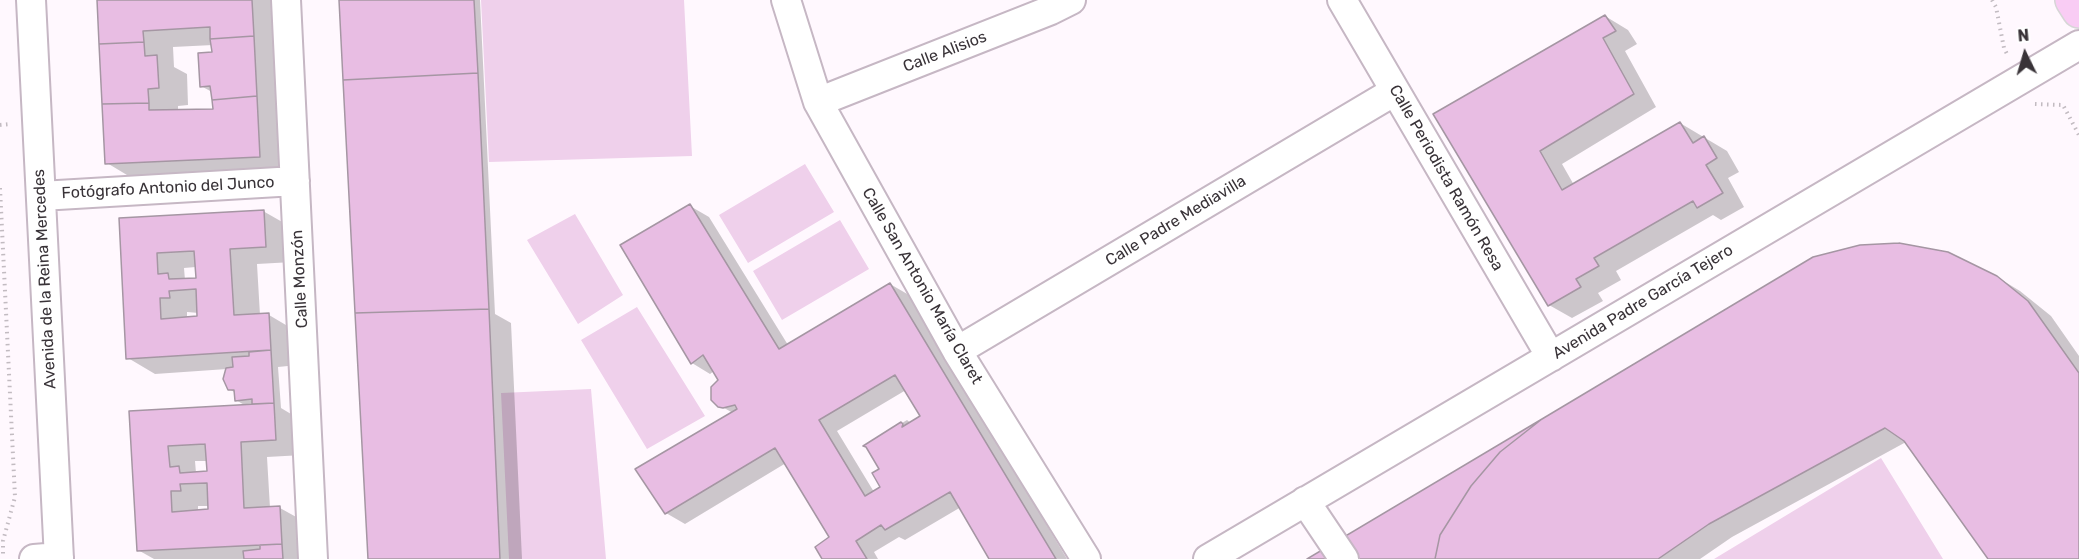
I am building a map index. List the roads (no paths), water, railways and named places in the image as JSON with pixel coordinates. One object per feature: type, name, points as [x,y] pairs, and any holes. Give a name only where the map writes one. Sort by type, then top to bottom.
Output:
[{"type":"main road","points":[[2072,0],[2079,11]]},
{"type":"street","name":"Avenida de la Reina Mercedes","points":[[31,0],[41,196],[51,558]]},
{"type":"street","name":"Calle Monzón","points":[[286,0],[313,559]]},
{"type":"street","name":"Calle San Antonio María Claret","points":[[786,0],[818,102],[957,351],[1086,559]]},
{"type":"street","name":"Calle Periodista Ramón Resa","points":[[1342,0],[1551,357]]},
{"type":"street","name":"Calle Alisios","points":[[818,102],[1056,3]]},
{"type":"street","name":"Avenida Padre García Tejero","points":[[1208,559],[1239,551],[1305,501],[2079,45]]},
{"type":"street","name":"Calle Padre Mediavilla","points":[[957,351],[1395,91]]},
{"type":"street","name":"Fotógrafo Antonio del Junco","points":[[41,196],[295,181]]},
{"type":"street","points":[[1305,501],[1344,559]]}]
